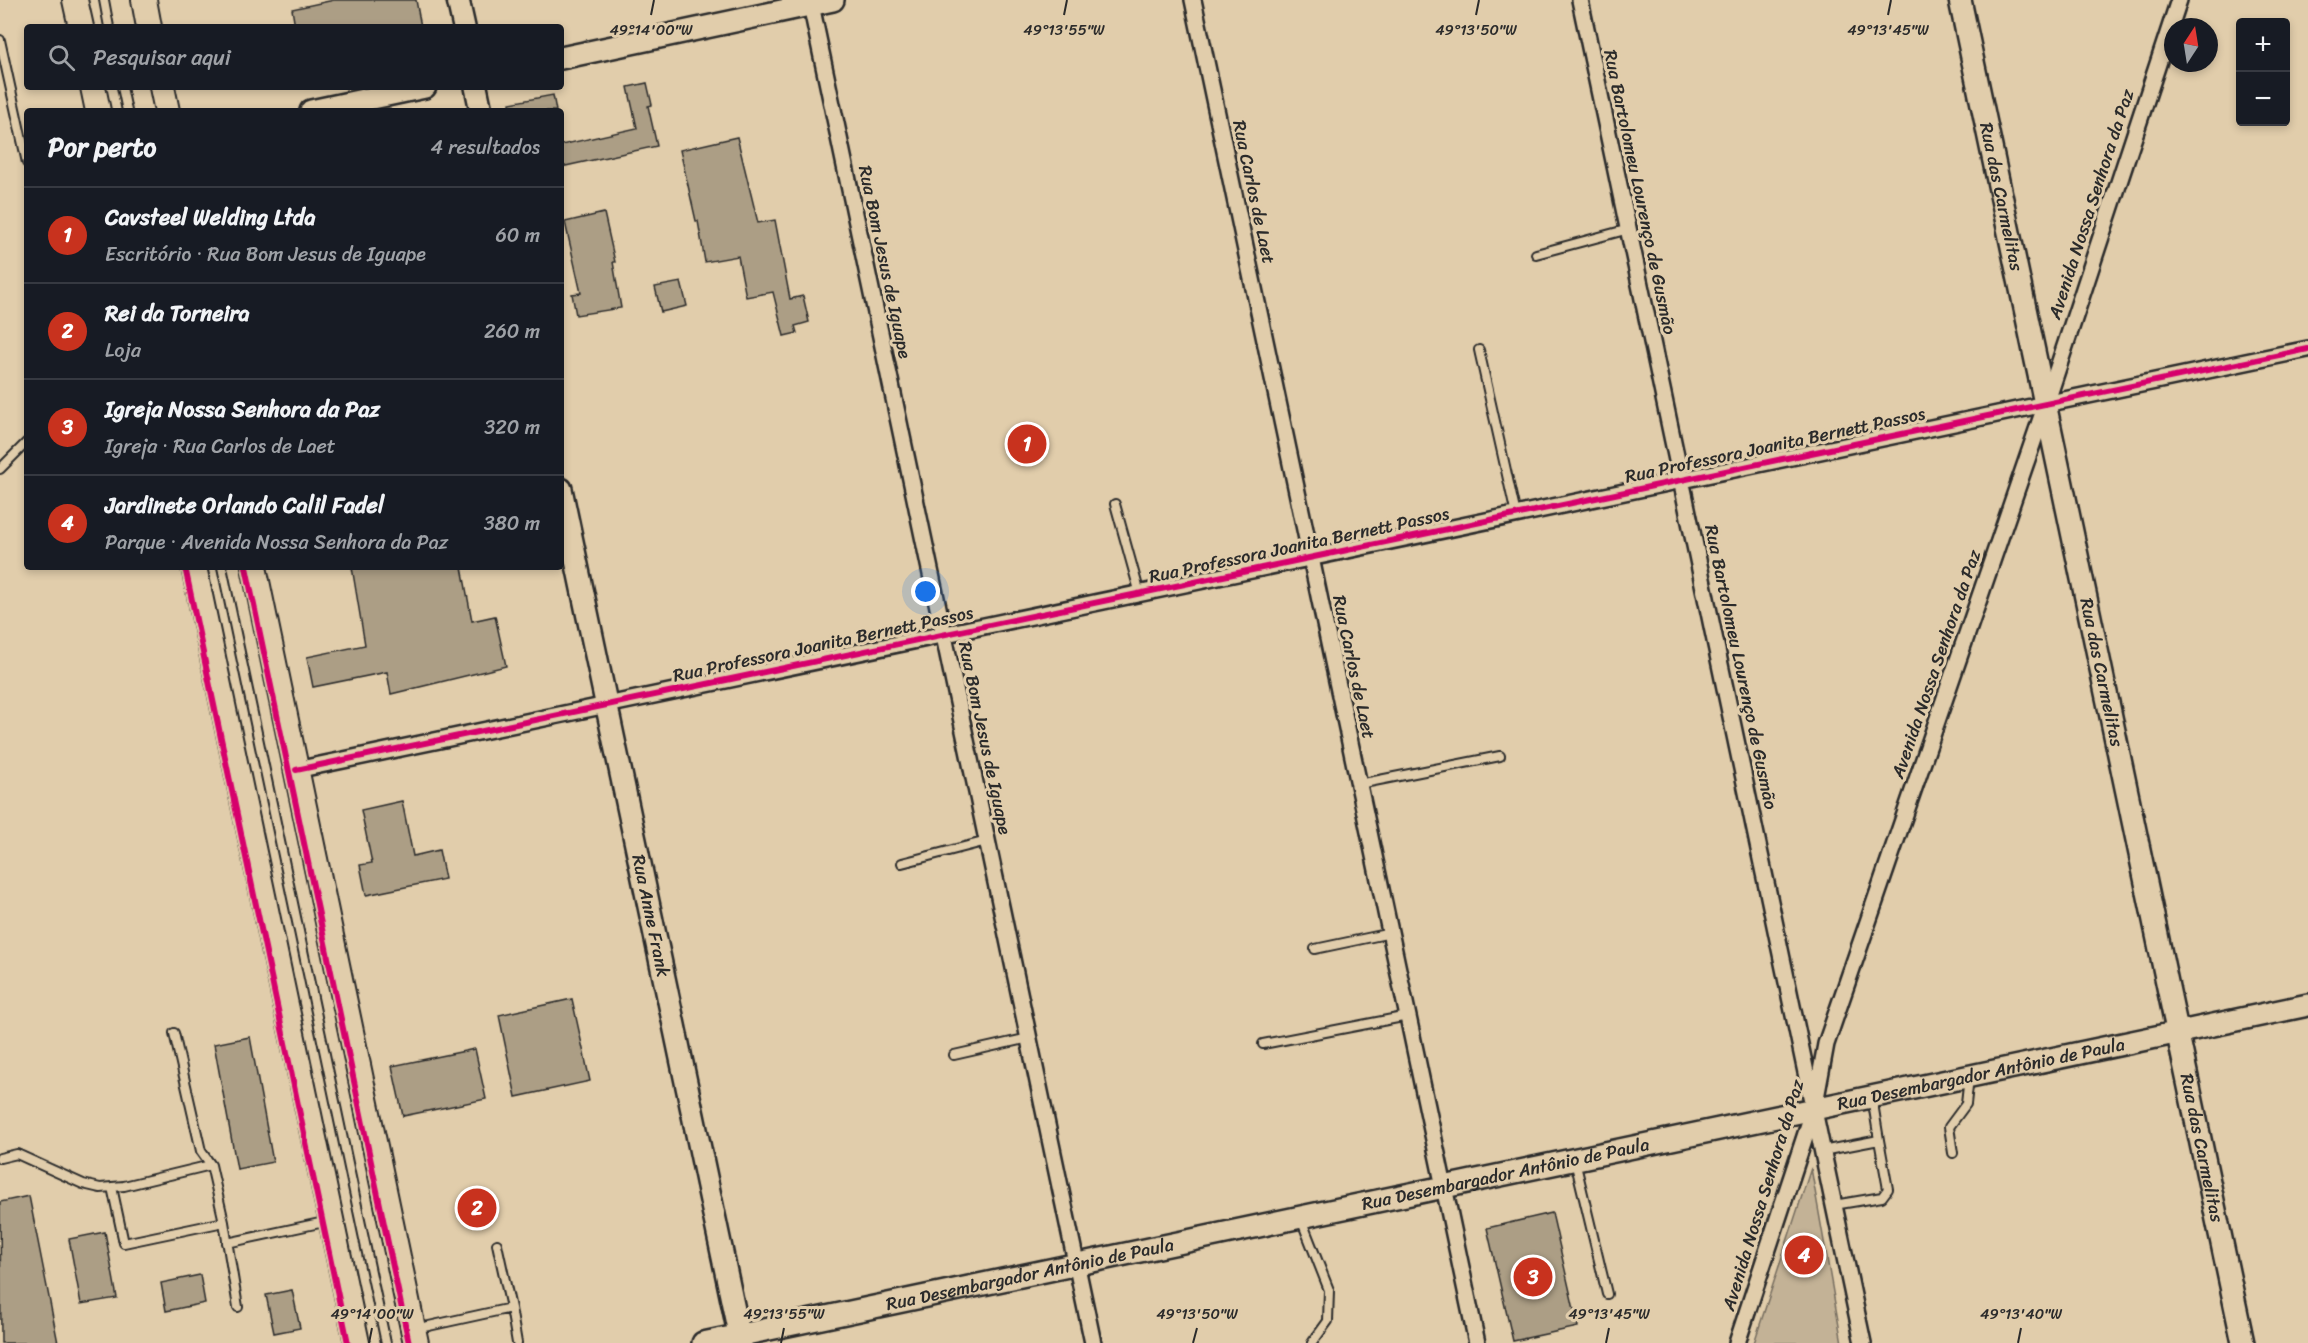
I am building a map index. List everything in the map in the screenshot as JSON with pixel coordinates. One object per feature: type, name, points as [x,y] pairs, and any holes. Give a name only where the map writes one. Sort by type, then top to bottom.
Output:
[{"type":"main road","points":[[75,0],[80,24]]},
{"type":"main road","points":[[144,0],[148,24]]},
{"type":"main road","points":[[458,0],[463,24]]},
{"type":"main road","points":[[564,57],[810,2],[833,0]]},
{"type":"main road","name":"Rua das Carmelitas","points":[[1960,0],[2243,1343]]},
{"type":"main road","points":[[94,90],[97,108]]},
{"type":"main road","points":[[163,90],[166,108]]},
{"type":"main road","points":[[325,108],[411,90]]},
{"type":"main road","points":[[477,90],[480,108]]},
{"type":"main road","name":"Rua Anne Frank","points":[[564,503],[740,1339]]},
{"type":"main road","points":[[195,570],[357,1343]]},
{"type":"main road","points":[[255,570],[415,1336]]},
{"type":"main road","name":"Rua Desembargador Antônio de Paula","points":[[703,1343],[740,1339],[1076,1264],[2308,1005]]},
{"type":"street","name":"Rua Carlos de Laet","points":[[1193,0],[1478,1343]]},
{"type":"street","name":"Rua Bartolomeu Lourenço de Gusmão","points":[[1580,0],[1863,1343]]},
{"type":"street","name":"Avenida Nossa Senhora da Paz","points":[[1737,1343],[1814,1109],[1826,1044],[2046,404],[2179,0]]},
{"type":"street","name":"Rua Bom Jesus de Iguape","points":[[810,2],[1093,1343]]},
{"type":"street","name":"Rua Professora Joanita Bernett Passos","points":[[296,770],[2308,349]]},
{"type":"lane","points":[[104,0],[108,24]]},
{"type":"lane","points":[[0,40],[24,141]]},
{"type":"lane","points":[[123,90],[126,108]]},
{"type":"lane","points":[[1536,254],[1629,229]]},
{"type":"lane","points":[[1479,350],[1516,515]]},
{"type":"lane","points":[[0,469],[24,445]]},
{"type":"lane","points":[[1115,504],[1140,594]]},
{"type":"lane","points":[[223,570],[386,1343]]},
{"type":"lane","points":[[1359,784],[1500,756]]},
{"type":"lane","points":[[902,863],[987,841]]},
{"type":"lane","points":[[1315,949],[1390,933]]},
{"type":"lane","points":[[1263,1044],[1408,1016]]},
{"type":"lane","points":[[174,1033],[201,1151],[211,1165],[224,1222],[238,1307]]},
{"type":"lane","points":[[954,1055],[1029,1038]]},
{"type":"lane","points":[[1953,1153],[1949,1127],[1966,1104],[1969,1076]]},
{"type":"lane","points":[[1834,1205],[1881,1197],[1888,1189],[1872,1097]]},
{"type":"lane","points":[[1822,1151],[1879,1140]]},
{"type":"lane","points":[[0,1158],[17,1154],[83,1184],[100,1188],[124,1186],[211,1165]]},
{"type":"lane","points":[[1574,1159],[1607,1294]]},
{"type":"lane","points":[[112,1187],[124,1243],[224,1222]]},
{"type":"lane","points":[[1300,1217],[1329,1290],[1328,1321],[1312,1343]]},
{"type":"lane","points":[[227,1243],[331,1221]]},
{"type":"lane","points":[[497,1244],[517,1343]]},
{"type":"lane","points":[[415,1336],[511,1308]]},
{"type":"shaded area","points":[[1811,1168],[1842,1343],[1754,1343]]},
{"type":"building","points":[[334,0],[416,0],[420,24],[294,24],[292,9]]},
{"type":"building","points":[[647,83],[652,105],[648,106],[657,146],[564,166],[564,144],[637,128],[628,87]]},
{"type":"building","points":[[553,95],[555,108],[511,108],[510,103]]},
{"type":"building","points":[[737,137],[758,223],[775,220],[790,299],[803,296],[809,322],[795,326],[797,333],[784,336],[773,292],[746,297],[738,256],[705,262],[698,221],[696,221],[680,150]]},
{"type":"building","points":[[604,213],[615,262],[613,262],[621,308],[576,315],[572,294],[581,293],[565,222]]},
{"type":"building","points":[[681,282],[687,306],[661,312],[655,287]]},
{"type":"building","points":[[352,570],[463,570],[472,621],[495,616],[506,666],[391,694],[387,672],[313,687],[307,657],[365,645]]},
{"type":"building","points":[[402,801],[413,856],[439,850],[445,879],[366,895],[360,865],[372,863],[361,810]]},
{"type":"building","points":[[572,999],[590,1081],[516,1097],[499,1015]]},
{"type":"building","points":[[250,1037],[273,1162],[237,1169],[214,1044]]},
{"type":"building","points":[[475,1049],[486,1099],[403,1116],[392,1066]]},
{"type":"building","points":[[29,1196],[58,1343],[1,1343],[0,1202]]},
{"type":"building","points":[[1552,1213],[1578,1327],[1513,1341],[1487,1228]]},
{"type":"building","points":[[105,1232],[117,1298],[81,1304],[69,1239]]},
{"type":"building","points":[[200,1275],[205,1303],[166,1311],[161,1283]]},
{"type":"building","points":[[292,1290],[300,1328],[274,1333],[266,1295]]},
{"type":"cycle path","points":[[296,770],[2308,349]]},
{"type":"cycle path","points":[[186,570],[348,1343]]},
{"type":"cycle path","points":[[247,570],[409,1343]]},
{"type":"place","name":"Cavsteel Welding Ltda","points":[[1027,444]]},
{"type":"place","name":"Rei da Torneira","points":[[477,1208]]},
{"type":"place","name":"Jardinete Orlando Calil Fadel","points":[[1804,1255]]},
{"type":"place","name":"Igreja Nossa Senhora da Paz","points":[[1533,1277]]}]
